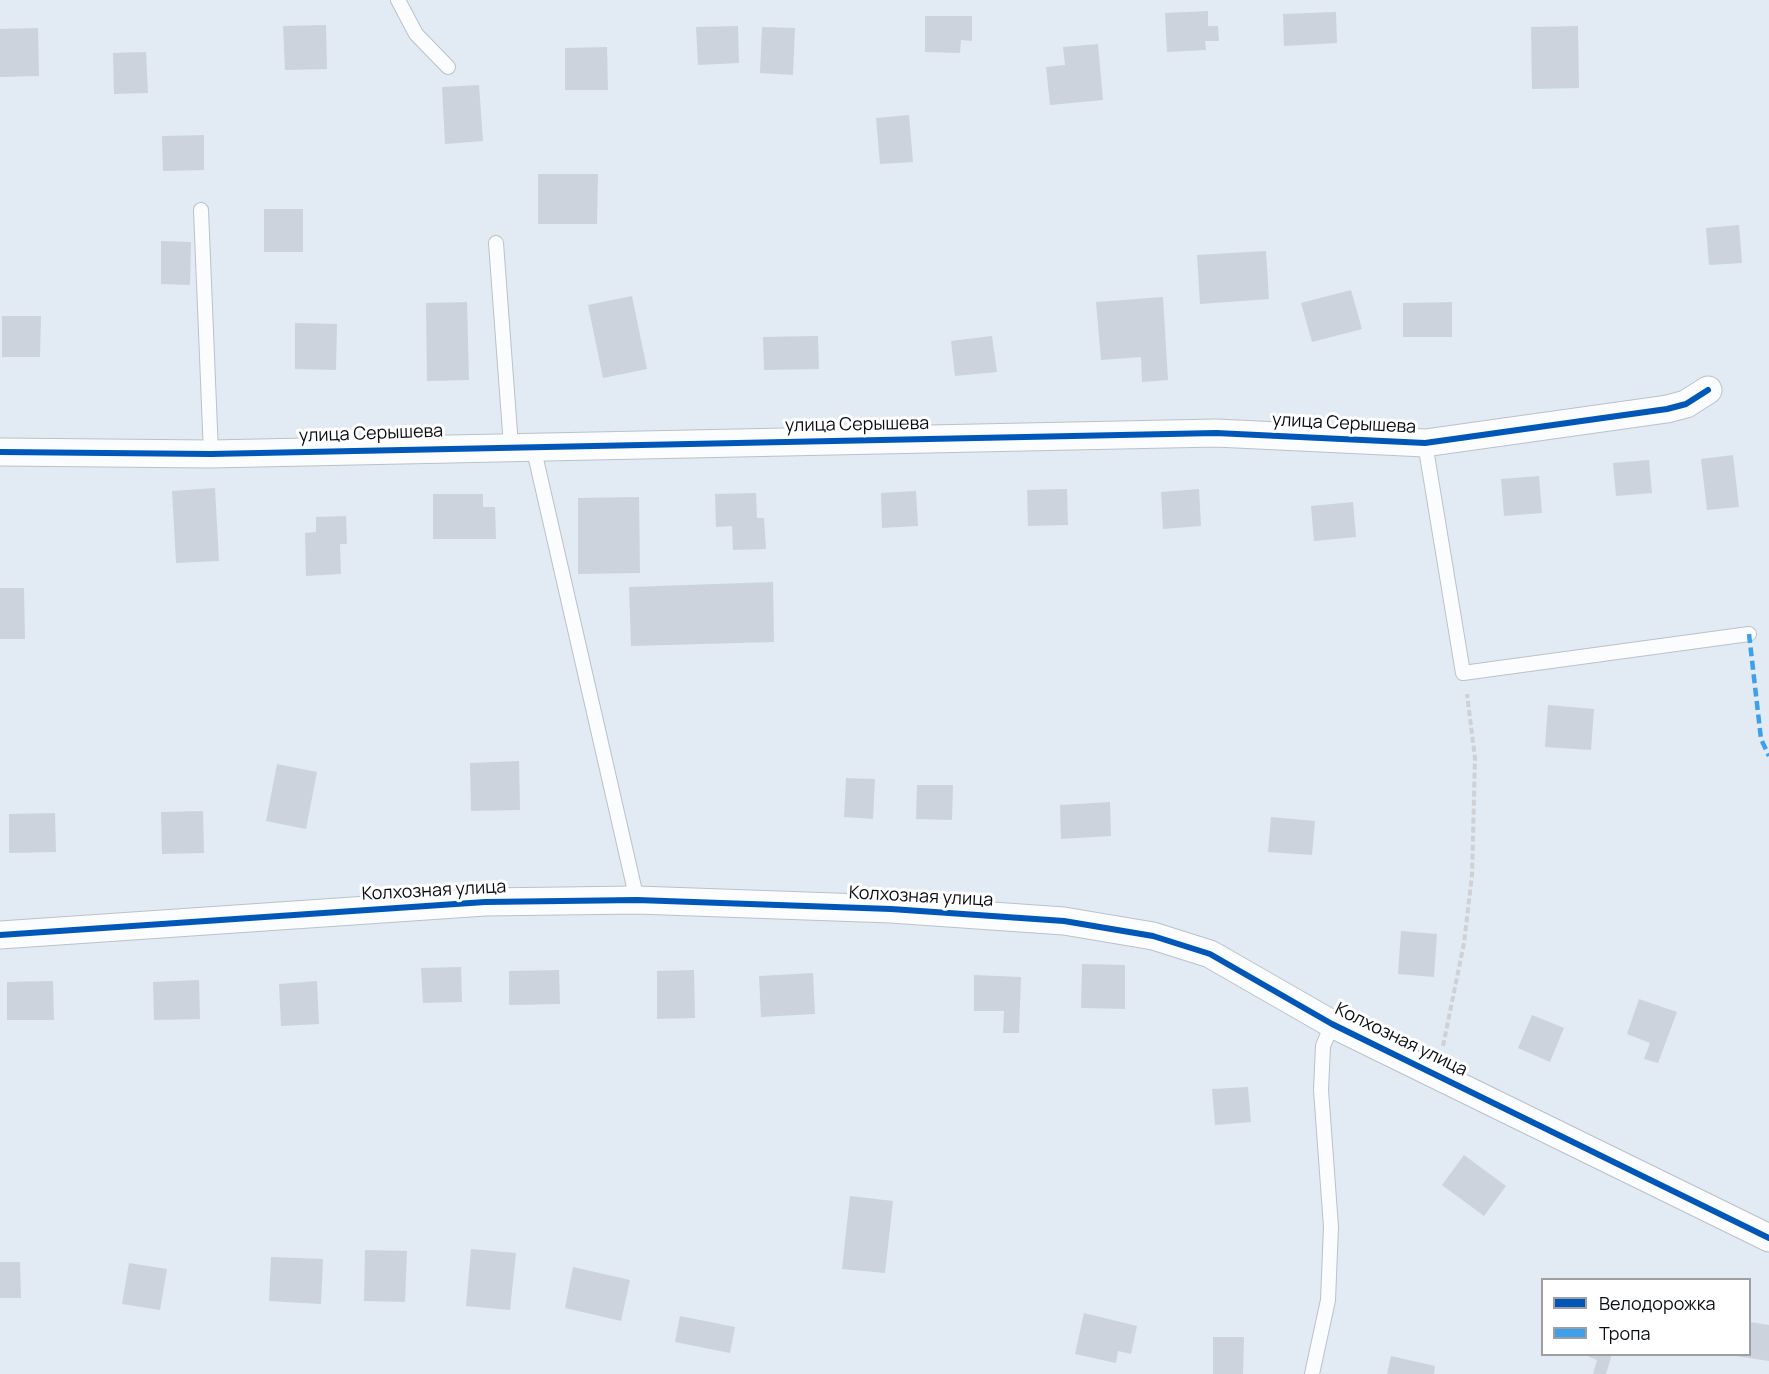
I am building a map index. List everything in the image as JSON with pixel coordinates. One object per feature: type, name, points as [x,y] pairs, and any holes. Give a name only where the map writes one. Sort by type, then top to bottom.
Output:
[{"type":"street","name":"улица Серышева","points":[[0,452],[211,454],[1216,433],[1425,443],[1667,409],[1686,404],[1708,390]]},
{"type":"street","name":"Колхозная улица","points":[[0,935],[485,902],[637,900],[891,909],[1064,921],[1153,936],[1210,954],[1332,1024],[1437,1073],[1769,1238]]},
{"type":"lane","points":[[398,0],[416,34],[448,67]]},
{"type":"lane","points":[[201,210],[211,454]]},
{"type":"lane","points":[[496,243],[522,446],[637,900]]},
{"type":"lane","points":[[1425,443],[1463,673],[1749,634]]},
{"type":"lane","points":[[1312,1374],[1328,1300],[1331,1227],[1322,1081],[1323,1046],[1332,1024]]},
{"type":"path","points":[[1437,1073],[1464,942],[1472,875],[1475,758],[1463,673]]},
{"type":"building","points":[[1208,11],[1208,26],[1218,26],[1219,41],[1205,41],[1206,50],[1167,52],[1165,13]]},
{"type":"building","points":[[1336,12],[1337,43],[1284,46],[1283,14]]},
{"type":"building","points":[[925,16],[972,16],[972,41],[961,40],[960,53],[925,52]]},
{"type":"building","points":[[326,25],[327,69],[285,70],[283,26]]},
{"type":"building","points":[[738,26],[739,63],[698,65],[696,27]]},
{"type":"building","points":[[1578,26],[1579,88],[1532,89],[1531,27]]},
{"type":"building","points":[[762,27],[795,28],[793,75],[760,73]]},
{"type":"building","points":[[38,28],[39,76],[0,77],[0,29]]},
{"type":"building","points":[[1098,44],[1103,100],[1050,105],[1046,67],[1065,65],[1063,47]]},
{"type":"building","points":[[607,47],[608,90],[565,90],[565,48]]},
{"type":"building","points":[[146,52],[148,93],[114,94],[113,53]]},
{"type":"building","points":[[479,85],[483,141],[445,144],[442,87]]},
{"type":"building","points":[[909,115],[913,162],[880,164],[876,118]]},
{"type":"building","points":[[204,135],[204,170],[163,171],[162,136]]},
{"type":"building","points":[[538,174],[598,174],[597,224],[538,224]]},
{"type":"building","points":[[264,209],[303,209],[303,252],[264,252]]},
{"type":"building","points":[[1739,225],[1742,263],[1709,265],[1706,228]]},
{"type":"building","points":[[161,241],[191,242],[190,285],[161,284]]},
{"type":"building","points":[[1266,251],[1269,299],[1200,304],[1197,255]]},
{"type":"building","points":[[1351,290],[1362,329],[1312,342],[1301,303]]},
{"type":"building","points":[[632,296],[647,369],[603,378],[588,305]]},
{"type":"building","points":[[1163,297],[1168,380],[1142,382],[1141,357],[1101,360],[1096,302]]},
{"type":"building","points":[[467,302],[469,380],[427,381],[426,303]]},
{"type":"building","points":[[1452,302],[1452,337],[1403,337],[1403,303]]},
{"type":"building","points":[[2,316],[41,316],[40,357],[2,357]]},
{"type":"building","points":[[295,323],[337,324],[336,370],[295,369]]},
{"type":"building","points":[[818,336],[819,369],[764,370],[763,337]]},
{"type":"building","points":[[992,336],[997,372],[955,376],[951,341]]},
{"type":"building","points":[[1733,455],[1739,507],[1707,510],[1701,459]]},
{"type":"building","points":[[1649,460],[1652,493],[1616,496],[1613,463]]},
{"type":"building","points":[[1539,476],[1542,513],[1504,516],[1501,479]]},
{"type":"building","points":[[215,488],[219,561],[176,563],[172,491]]},
{"type":"building","points":[[1067,489],[1068,525],[1028,526],[1027,490]]},
{"type":"building","points":[[1199,489],[1201,526],[1163,529],[1161,492]]},
{"type":"building","points":[[916,491],[918,526],[882,528],[881,493]]},
{"type":"building","points":[[756,493],[757,518],[764,518],[766,549],[733,550],[732,526],[716,527],[715,494]]},
{"type":"building","points":[[433,494],[483,494],[483,507],[495,507],[496,539],[433,539]]},
{"type":"building","points":[[639,497],[640,573],[578,574],[578,498]]},
{"type":"building","points":[[1353,502],[1356,537],[1314,541],[1311,506]]},
{"type":"building","points":[[346,516],[347,544],[340,544],[341,574],[306,576],[305,533],[316,532],[316,517]]},
{"type":"building","points":[[773,582],[774,642],[631,646],[629,587]]},
{"type":"building","points":[[0,588],[24,588],[25,639],[0,639]]},
{"type":"building","points":[[1548,705],[1594,709],[1591,750],[1545,747]]},
{"type":"building","points":[[519,761],[520,810],[471,811],[470,763]]},
{"type":"building","points":[[277,764],[317,772],[306,829],[266,821]]},
{"type":"building","points":[[846,778],[875,779],[873,819],[844,817]]},
{"type":"building","points":[[917,785],[953,785],[952,820],[916,819]]},
{"type":"building","points":[[1110,802],[1111,836],[1061,839],[1060,805]]},
{"type":"building","points":[[203,811],[204,853],[162,854],[161,812]]},
{"type":"building","points":[[55,813],[56,852],[9,853],[9,814]]},
{"type":"building","points":[[1271,817],[1315,821],[1312,855],[1268,852]]},
{"type":"building","points":[[1401,931],[1437,934],[1434,977],[1398,974]]},
{"type":"building","points":[[1082,964],[1125,965],[1125,1009],[1081,1008]]},
{"type":"building","points":[[461,967],[462,1002],[423,1003],[421,968]]},
{"type":"building","points":[[559,970],[560,1004],[509,1005],[509,971]]},
{"type":"building","points":[[694,970],[695,1018],[657,1019],[657,971]]},
{"type":"building","points":[[813,973],[815,1014],[761,1017],[759,976]]},
{"type":"building","points":[[974,975],[1021,977],[1019,1033],[1003,1033],[1004,1011],[974,1011]]},
{"type":"building","points":[[199,980],[200,1019],[154,1020],[153,982]]},
{"type":"building","points":[[53,981],[54,1020],[7,1020],[7,982]]},
{"type":"building","points":[[317,981],[319,1024],[281,1026],[279,984]]},
{"type":"building","points":[[1639,999],[1677,1012],[1658,1063],[1644,1059],[1650,1043],[1627,1034]]},
{"type":"building","points":[[1532,1015],[1564,1028],[1550,1062],[1518,1048]]},
{"type":"building","points":[[1248,1087],[1251,1122],[1215,1125],[1212,1089]]},
{"type":"building","points":[[1464,1155],[1506,1186],[1484,1216],[1442,1185]]},
{"type":"building","points":[[850,1196],[893,1201],[885,1273],[842,1269]]},
{"type":"building","points":[[471,1249],[516,1253],[510,1310],[466,1306]]},
{"type":"building","points":[[365,1250],[407,1251],[405,1302],[364,1301]]},
{"type":"building","points":[[271,1257],[323,1259],[321,1304],[269,1301]]},
{"type":"building","points":[[0,1262],[20,1262],[21,1298],[0,1298]]},
{"type":"building","points":[[129,1263],[167,1269],[160,1310],[122,1304]]},
{"type":"building","points":[[573,1267],[630,1280],[621,1321],[565,1308]]},
{"type":"building","points":[[1084,1313],[1137,1326],[1131,1354],[1118,1351],[1116,1363],[1075,1354]]},
{"type":"building","points":[[680,1316],[735,1327],[730,1353],[675,1342]]},
{"type":"building","points":[[1751,1322],[1769,1325],[1769,1361],[1735,1356],[1751,1356]]},
{"type":"building","points":[[1213,1337],[1244,1337],[1243,1374],[1213,1374]]},
{"type":"building","points":[[1391,1356],[1435,1366],[1434,1374],[1387,1374]]},
{"type":"building","points":[[1587,1356],[1611,1356],[1606,1374],[1593,1374],[1597,1360]]},
{"type":"marked path","points":[[1749,634],[1761,739],[1769,756]]},
{"type":"cycle path","points":[[0,452],[211,454],[1216,433],[1425,443],[1667,409],[1686,404],[1708,390]]},
{"type":"cycle path","points":[[0,935],[485,902],[637,900],[891,909],[1064,921],[1153,936],[1210,954],[1332,1024],[1769,1238]]}]
